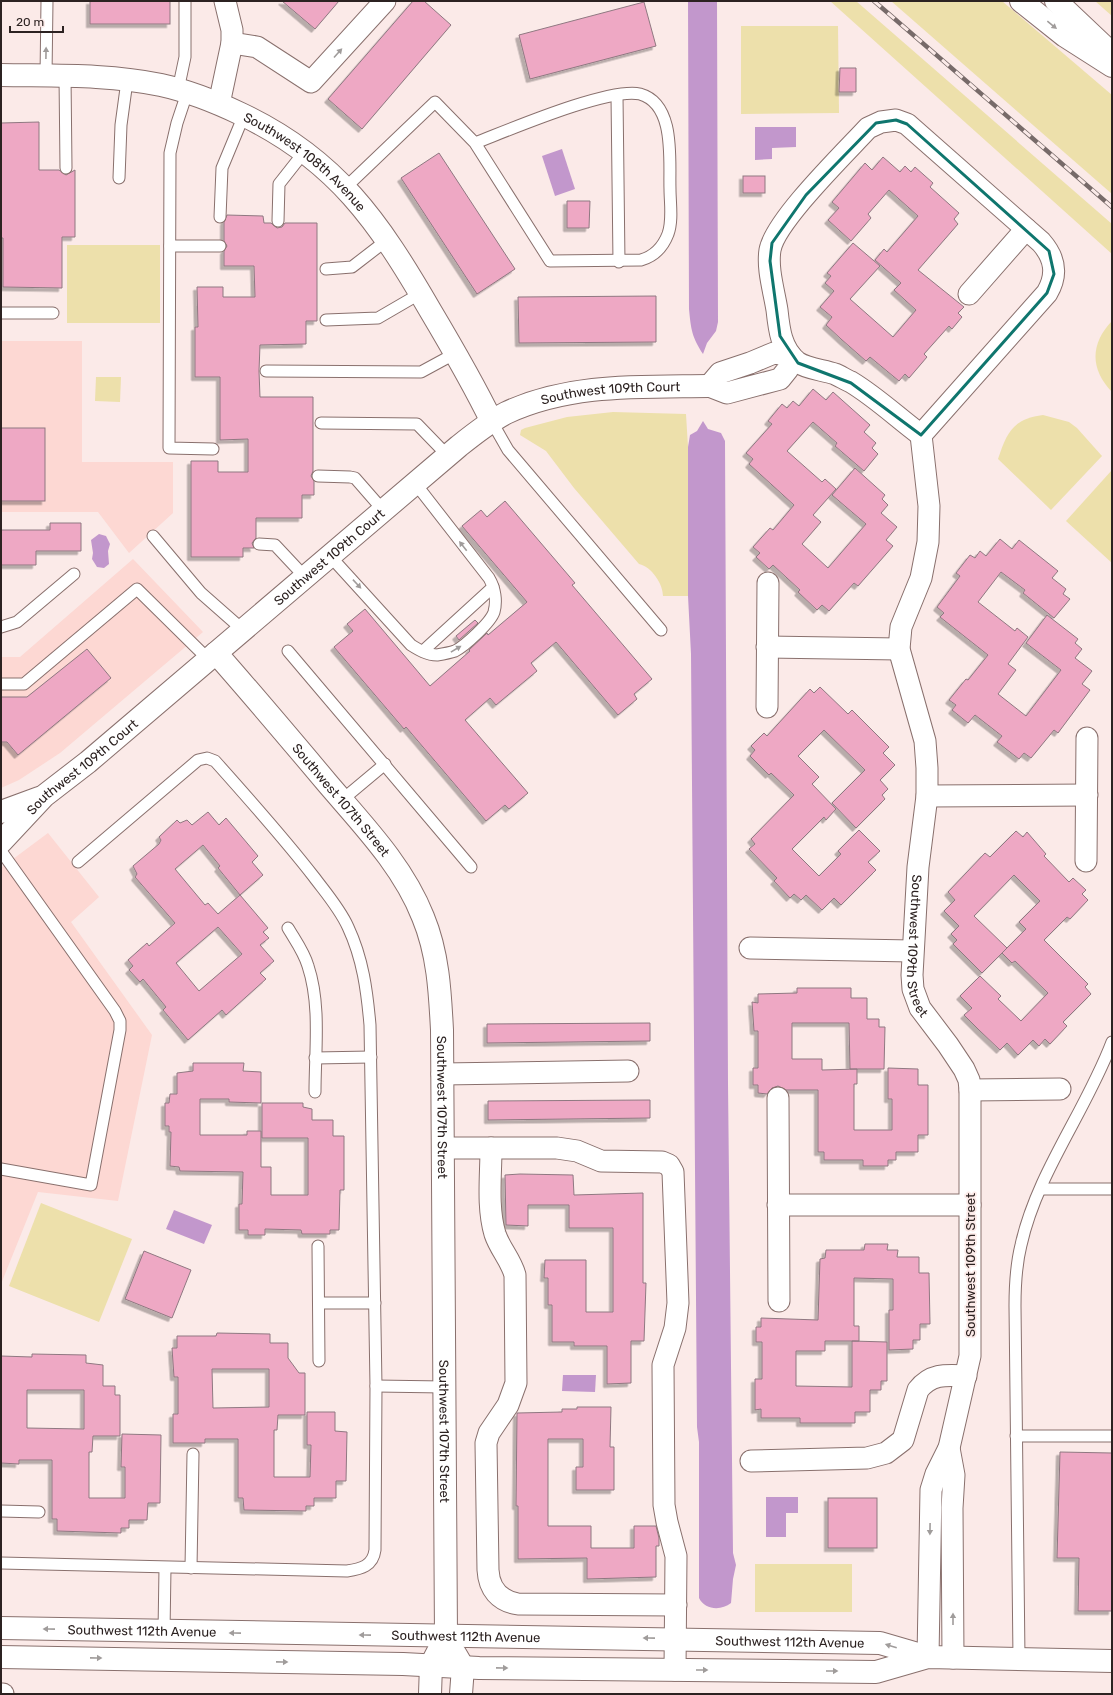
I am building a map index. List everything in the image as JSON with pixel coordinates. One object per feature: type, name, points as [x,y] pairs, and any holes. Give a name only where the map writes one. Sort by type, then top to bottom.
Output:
[{"type":"main road","points":[[1021,1],[1064,36],[1112,66]]},
{"type":"main road","points":[[1056,1],[1112,54]]},
{"type":"main road","name":"Southwest 108th Avenue","points":[[1,76],[55,76],[161,85],[219,104],[244,115],[273,130],[305,151],[345,188],[387,240],[421,293],[456,353],[492,422]]},
{"type":"main road","name":"Southwest 109th Court","points":[[1,842],[44,796],[88,762],[447,456],[492,422],[522,407],[562,394],[610,388],[709,386]]},
{"type":"main road","name":"Southwest 107th Street","points":[[212,656],[342,800],[400,872],[424,918],[434,949],[440,987],[442,1074],[446,1636],[431,1665],[430,1694]]},
{"type":"main road","points":[[1,812],[44,796]]},
{"type":"main road","name":"Southwest 112th Avenue","points":[[1,1628],[164,1632],[880,1643],[928,1657],[1112,1661]]},
{"type":"main road","points":[[163,1660],[164,1632]]},
{"type":"main road","name":"Southwest 107th Street","points":[[446,1636],[463,1667]]},
{"type":"main road","name":"Southwest 112th Avenue","points":[[1,1656],[431,1665],[463,1667],[876,1672],[928,1657]]},
{"type":"main road","points":[[461,1694],[463,1667]]},
{"type":"street","points":[[219,104],[232,43],[232,30],[225,1]]},
{"type":"street","points":[[232,43],[257,47],[312,82],[385,1]]},
{"type":"street","points":[[892,120],[907,124],[1026,229],[1049,252],[1054,266],[1053,282],[1050,288],[920,436],[868,393],[835,374],[798,363],[792,356],[780,336],[770,261],[772,243],[793,210],[872,125],[892,120]]},
{"type":"street","points":[[969,294],[1026,229]]},
{"type":"street","name":"Southwest 109th Court","points":[[709,386],[727,393],[780,379],[788,369],[792,356]]},
{"type":"street","name":"Southwest 109th Street","points":[[920,436],[929,506],[927,550],[919,583],[901,627],[899,649],[925,741],[927,768],[927,796],[918,866],[912,951],[912,982],[917,1003],[964,1070],[969,1080],[970,1090],[970,1356],[949,1448],[936,1474],[931,1490],[928,1657]]},
{"type":"street","points":[[767,707],[768,584]]},
{"type":"street","points":[[767,647],[899,649]]},
{"type":"street","points":[[1086,861],[1087,738]]},
{"type":"street","points":[[927,796],[1086,795]]},
{"type":"street","points":[[750,948],[912,951]]},
{"type":"street","points":[[442,1074],[628,1071]]},
{"type":"street","points":[[970,1090],[1060,1089]]},
{"type":"street","points":[[778,1098],[779,1301]]},
{"type":"street","points":[[443,1148],[572,1150],[601,1161],[662,1162],[669,1165],[673,1172],[678,1303],[675,1328],[663,1364],[664,1505],[667,1522],[676,1553],[675,1670]]},
{"type":"street","points":[[491,1148],[492,1225],[500,1246],[509,1259],[515,1275],[516,1375],[512,1398],[489,1433],[486,1443],[488,1570],[490,1584],[498,1596],[504,1601],[518,1604],[676,1605]]},
{"type":"street","points":[[778,1204],[970,1205]]},
{"type":"street","points":[[750,1461],[867,1458],[886,1453],[903,1440],[918,1390],[927,1381],[945,1375],[966,1376]]},
{"type":"street","name":"Southwest 109th Street","points":[[949,1448],[954,1475],[952,1501],[953,1658]]},
{"type":"lane","points":[[185,1],[185,56],[182,92],[170,153],[169,448],[213,449]]},
{"type":"lane","points":[[47,4],[66,168]]},
{"type":"lane","points":[[119,178],[121,125],[127,81]]},
{"type":"lane","points":[[345,188],[435,102],[475,143],[550,262],[619,262],[641,260],[651,257],[659,250],[666,239],[670,226],[669,149],[667,124],[657,105],[640,94],[617,96],[584,103],[475,143]]},
{"type":"lane","points":[[617,96],[619,262]]},
{"type":"lane","points":[[220,218],[222,168],[244,115]]},
{"type":"lane","points":[[278,221],[279,184],[305,151]]},
{"type":"lane","points":[[326,269],[352,267],[387,240]]},
{"type":"lane","points":[[170,246],[220,246]]},
{"type":"lane","points":[[326,320],[378,318],[421,293]]},
{"type":"lane","points":[[1,313],[53,313]]},
{"type":"lane","points":[[266,371],[420,372],[456,353]]},
{"type":"lane","points":[[492,422],[508,450],[661,630]]},
{"type":"lane","points":[[321,423],[417,424],[447,456]]},
{"type":"lane","points":[[318,476],[355,478],[383,510]]},
{"type":"lane","points":[[330,556],[411,645],[423,651],[438,655],[455,651],[489,622],[495,606],[493,587],[490,578],[415,483]]},
{"type":"lane","points":[[153,536],[201,593],[243,630]]},
{"type":"lane","points":[[259,544],[273,545],[277,547],[305,577]]},
{"type":"lane","points":[[1,627],[17,622],[74,574]]},
{"type":"lane","points":[[423,651],[493,587]]},
{"type":"lane","points":[[1,684],[24,684],[137,589],[212,656]]},
{"type":"lane","points":[[288,651],[472,867]]},
{"type":"lane","points":[[1,1563],[165,1568],[348,1570],[361,1569],[370,1563],[376,1546],[376,1386],[371,1057],[366,983],[362,965],[348,927],[331,900],[278,832],[215,761],[207,758],[198,760],[78,862]]},
{"type":"lane","points":[[342,800],[385,764]]},
{"type":"lane","points":[[1,851],[115,1011],[120,1021],[120,1030],[91,1184],[1,1169]]},
{"type":"lane","points":[[288,928],[302,952],[312,979],[315,1014],[315,1092]]},
{"type":"lane","points":[[1019,1658],[1016,1436],[1016,1272],[1024,1234],[1041,1189],[1103,1064],[1112,1042]]},
{"type":"lane","points":[[315,1058],[371,1057]]},
{"type":"lane","points":[[1041,1189],[1112,1189]]},
{"type":"lane","points":[[318,1246],[319,1361]]},
{"type":"lane","points":[[319,1303],[375,1303]]},
{"type":"lane","points":[[376,1386],[444,1387]]},
{"type":"lane","points":[[1016,1436],[1112,1436]]},
{"type":"lane","points":[[191,1568],[193,1454]]},
{"type":"lane","points":[[930,1501],[952,1501]]},
{"type":"lane","points":[[1,1511],[39,1512]]},
{"type":"lane","points":[[164,1632],[165,1568]]},
{"type":"highlighted area","points":[[896,120],[907,124],[1049,251],[1054,274],[1047,293],[921,435],[851,383],[798,363],[780,336],[770,261],[772,243],[806,195],[876,123]]},
{"type":"shaded area","points":[[688,1],[717,1],[718,322],[716,331],[707,343],[703,354],[696,343],[690,322],[689,309]]},
{"type":"shaded area","points":[[830,1],[856,1],[1112,224],[1112,254]]},
{"type":"shaded area","points":[[891,1],[1002,1],[1112,95],[1112,194]]},
{"type":"shaded area","points":[[1095,1],[1112,1],[1112,16]]},
{"type":"shaded area","points":[[741,26],[838,26],[839,113],[741,114]]},
{"type":"shaded area","points":[[755,127],[796,127],[796,147],[772,148],[772,159],[755,160]]},
{"type":"shaded area","points":[[562,149],[575,189],[555,196],[542,156]]},
{"type":"shaded area","points":[[67,245],[160,245],[160,323],[67,323]]},
{"type":"shaded area","points":[[1112,321],[1112,392],[1100,374],[1096,356],[1100,339]]},
{"type":"shaded area","points":[[1,341],[82,341],[82,462],[173,462],[173,513],[129,553],[98,512],[1,512]]},
{"type":"shaded area","points":[[96,377],[121,377],[120,402],[95,401]]},
{"type":"shaded area","points":[[613,412],[686,414],[688,447],[688,596],[663,596],[663,591],[659,581],[652,572],[639,564],[574,488],[546,451],[520,435],[521,430],[525,428],[567,417]]},
{"type":"shaded area","points":[[1043,415],[1069,422],[1077,428],[1102,456],[1051,510],[998,459],[1008,434],[1013,428],[1025,420]]},
{"type":"shaded area","points":[[703,421],[708,429],[721,433],[725,441],[728,1084],[733,1553],[736,1565],[731,1603],[727,1606],[718,1608],[705,1605],[699,1598],[699,1442],[697,1427],[691,654],[688,596],[688,447],[690,435],[697,431]]},
{"type":"shaded area","points":[[1112,470],[1112,563],[1066,521]]},
{"type":"shaded area","points":[[99,534],[106,536],[110,544],[108,551],[109,564],[104,568],[97,567],[92,559],[93,553],[91,540]]},
{"type":"shaded area","points":[[133,559],[203,632],[60,753],[19,780],[1,788],[1,657],[20,657]]},
{"type":"shaded area","points":[[48,833],[99,897],[71,922],[152,1035],[118,1201],[38,1192],[1,1284],[1,868]]},
{"type":"shaded area","points":[[41,1203],[132,1239],[99,1322],[9,1286]]},
{"type":"shaded area","points":[[174,1210],[212,1225],[204,1244],[166,1229]]},
{"type":"shaded area","points":[[563,1375],[596,1375],[595,1392],[562,1391]]},
{"type":"shaded area","points":[[766,1497],[798,1497],[798,1513],[786,1513],[786,1537],[766,1537]]},
{"type":"shaded area","points":[[755,1564],[852,1564],[852,1612],[755,1612]]},
{"type":"building","points":[[90,1],[170,1],[170,24],[90,24]]},
{"type":"building","points":[[282,1],[339,1],[315,29]]},
{"type":"building","points":[[413,1],[424,1],[451,25],[362,129],[328,99]]},
{"type":"building","points":[[644,2],[656,46],[530,79],[519,35]]},
{"type":"building","points":[[840,68],[856,68],[856,92],[839,92]]},
{"type":"building","points":[[39,122],[39,170],[59,170],[66,175],[75,170],[75,237],[62,237],[62,288],[3,287],[3,238],[1,238],[1,123]]},
{"type":"building","points":[[439,153],[515,269],[477,294],[401,178]]},
{"type":"building","points":[[883,157],[900,172],[905,166],[911,172],[915,167],[933,183],[930,187],[959,213],[954,219],[958,224],[918,270],[964,307],[958,313],[962,317],[952,329],[949,326],[924,354],[927,357],[909,378],[905,374],[899,381],[870,357],[866,361],[826,325],[832,317],[820,307],[834,291],[825,283],[831,276],[827,273],[853,243],[880,266],[850,299],[893,337],[916,310],[894,290],[901,283],[875,260],[884,249],[887,252],[918,216],[889,190],[868,214],[871,218],[851,241],[828,220],[839,208],[832,202],[865,163],[872,170]]},
{"type":"building","points":[[743,176],[765,176],[765,193],[743,193]]},
{"type":"building","points":[[567,201],[590,201],[589,228],[567,228]]},
{"type":"building","points":[[227,215],[263,216],[264,223],[271,223],[277,228],[282,227],[285,223],[317,223],[317,321],[306,321],[306,344],[260,345],[259,371],[260,397],[313,397],[313,471],[311,476],[314,481],[314,495],[302,495],[302,518],[256,518],[256,538],[252,543],[254,548],[243,548],[243,557],[191,557],[191,461],[218,461],[218,472],[248,472],[248,439],[220,440],[220,377],[195,377],[195,327],[198,327],[197,287],[223,287],[223,297],[255,297],[254,266],[224,266],[224,251],[227,246],[224,241],[224,222]]},
{"type":"building","points":[[656,296],[656,342],[519,343],[518,297]]},
{"type":"building","points":[[813,389],[826,400],[833,392],[870,425],[864,432],[876,443],[872,448],[878,454],[864,471],[835,446],[837,443],[813,422],[787,451],[822,482],[825,479],[836,489],[813,515],[821,522],[802,544],[828,568],[866,524],[832,495],[855,468],[885,495],[882,499],[888,505],[881,513],[897,527],[886,540],[893,546],[858,586],[854,583],[829,611],[822,605],[817,610],[798,592],[800,590],[773,565],[769,569],[756,557],[760,553],[753,547],[770,528],[773,530],[794,505],[749,464],[753,459],[746,453],[772,424],[768,421],[782,404],[787,408],[793,401],[799,406]]},
{"type":"building","points":[[1,428],[45,428],[45,501],[1,501]]},
{"type":"building","points":[[505,501],[575,583],[572,585],[652,679],[634,694],[637,699],[618,715],[556,642],[531,663],[537,671],[496,705],[490,698],[465,720],[528,793],[509,809],[505,805],[486,821],[406,727],[404,729],[334,647],[353,631],[347,624],[365,609],[430,686],[470,651],[469,650],[487,633],[488,635],[527,602],[462,526],[481,510],[487,517]]},
{"type":"building","points":[[50,523],[81,523],[81,551],[36,551],[36,565],[1,565],[1,530],[50,530]]},
{"type":"building","points":[[1000,539],[1012,549],[1019,540],[1058,571],[1052,578],[1066,589],[1063,594],[1070,599],[1054,618],[1023,593],[1025,590],[1001,572],[978,602],[1015,631],[1017,628],[1028,637],[1008,664],[1016,670],[998,694],[1026,716],[1061,670],[1026,643],[1047,615],[1078,639],[1075,643],[1082,649],[1075,658],[1092,671],[1082,684],[1090,690],[1058,733],[1054,730],[1031,758],[1024,753],[1019,759],[997,742],[1002,736],[975,715],[968,723],[952,710],[956,705],[949,700],[966,679],[968,680],[988,655],[940,617],[944,613],[937,607],[960,576],[956,573],[970,555],[975,558],[980,551],[986,556]]},
{"type":"building","points":[[475,620],[478,623],[459,640],[456,636]]},
{"type":"building","points":[[87,649],[111,678],[18,755],[7,742],[1,742],[1,697],[27,697]]},
{"type":"building","points":[[820,687],[848,714],[852,710],[889,747],[883,753],[895,765],[880,780],[888,789],[882,795],[885,799],[856,828],[832,803],[865,770],[824,730],[798,756],[819,777],[812,784],[836,809],[826,820],[824,817],[792,849],[819,876],[841,854],[838,851],[859,830],[880,851],[868,862],[876,870],[841,905],[834,898],[822,910],[806,895],[801,900],[794,894],[790,898],[774,881],[777,878],[749,849],[755,844],[751,839],[794,795],[771,773],[769,775],[750,756],[755,750],[751,746],[764,733],[767,736],[810,689],[814,693]]},
{"type":"building","points":[[208,812],[219,825],[226,818],[258,856],[252,862],[263,875],[240,895],[268,928],[263,932],[269,938],[260,945],[274,961],[260,973],[266,979],[226,1015],[222,1010],[188,1040],[163,1010],[166,1007],[143,979],[140,982],[129,970],[133,966],[128,960],[147,943],[149,946],[175,923],[135,877],[137,874],[133,866],[159,844],[161,840],[159,837],[177,820],[180,823],[187,820],[192,825]],"holes":[[[203,845],[220,866],[218,868],[240,895],[218,914],[208,903],[205,905],[175,869]],[[218,927],[242,954],[199,991],[176,963]]]},
{"type":"building","points":[[1016,831],[1023,837],[1027,832],[1046,854],[1044,856],[1069,882],[1073,878],[1086,890],[1082,894],[1088,900],[1070,919],[1067,917],[1044,940],[1088,984],[1085,987],[1091,994],[1063,1022],[1067,1026],[1050,1044],[1045,1039],[1039,1046],[1033,1040],[1018,1055],[1007,1043],[1000,1050],[964,1015],[972,1008],[960,996],[980,976],[1001,996],[998,999],[1021,1021],[1048,993],[1015,961],[1012,963],[1002,953],[982,973],[953,944],[957,940],[951,934],[959,926],[944,911],[955,900],[948,892],[985,853],[990,857]],"holes":[[[1014,875],[1040,901],[1019,922],[1026,929],[1007,948],[974,916]]]},
{"type":"building","points":[[797,988],[851,988],[851,998],[867,998],[867,1019],[879,1019],[879,1027],[885,1027],[884,1069],[857,1069],[857,1084],[854,1084],[854,1130],[892,1130],[892,1099],[888,1099],[888,1068],[918,1069],[918,1085],[928,1085],[928,1135],[918,1135],[918,1152],[896,1152],[896,1160],[888,1160],[888,1166],[863,1166],[863,1160],[824,1160],[824,1152],[818,1152],[818,1090],[786,1090],[778,1086],[772,1088],[767,1094],[758,1093],[758,1085],[753,1085],[753,1068],[758,1068],[758,1031],[754,1031],[752,1002],[758,1003],[758,994],[797,993]],"holes":[[[792,1023],[849,1023],[850,1069],[857,1069],[822,1070],[822,1059],[792,1059]]]},
{"type":"building","points":[[650,1023],[650,1041],[487,1043],[487,1024]]},
{"type":"building","points":[[193,1063],[244,1063],[243,1071],[261,1072],[261,1103],[229,1102],[229,1099],[200,1099],[200,1135],[247,1135],[247,1131],[261,1131],[261,1167],[271,1167],[271,1195],[308,1195],[308,1138],[262,1138],[262,1103],[303,1103],[303,1107],[312,1109],[312,1120],[333,1120],[333,1136],[344,1136],[344,1190],[340,1190],[339,1230],[330,1230],[330,1234],[302,1234],[301,1230],[265,1229],[265,1235],[248,1235],[248,1230],[239,1230],[239,1204],[242,1204],[243,1172],[180,1171],[179,1167],[170,1166],[171,1132],[169,1132],[169,1126],[165,1126],[165,1103],[169,1103],[170,1094],[177,1094],[177,1073],[193,1071]]},
{"type":"building","points":[[650,1100],[650,1118],[488,1120],[488,1101]]},
{"type":"building","points":[[505,1175],[573,1175],[574,1195],[643,1193],[643,1283],[646,1283],[644,1341],[631,1341],[631,1383],[607,1384],[607,1346],[574,1346],[574,1342],[552,1342],[552,1305],[548,1305],[548,1278],[544,1278],[545,1260],[586,1260],[586,1312],[613,1312],[613,1228],[569,1228],[569,1205],[528,1205],[528,1226],[506,1225]]},
{"type":"building","points":[[865,1244],[888,1244],[887,1250],[898,1250],[897,1257],[919,1257],[919,1273],[929,1273],[930,1324],[920,1324],[920,1340],[913,1340],[913,1349],[889,1350],[889,1310],[893,1310],[893,1279],[854,1278],[854,1326],[859,1326],[859,1341],[852,1341],[887,1342],[887,1381],[881,1381],[881,1390],[870,1390],[870,1412],[855,1412],[855,1423],[800,1423],[800,1418],[761,1418],[761,1409],[755,1410],[755,1379],[762,1379],[762,1342],[756,1342],[756,1327],[761,1327],[761,1318],[818,1320],[820,1259],[825,1258],[826,1250],[864,1250]],"holes":[[[825,1341],[852,1341],[852,1387],[796,1386],[796,1351],[825,1351]]]},
{"type":"building","points":[[144,1251],[191,1270],[172,1318],[125,1299]]},
{"type":"building","points":[[217,1333],[270,1334],[270,1343],[288,1343],[288,1358],[299,1373],[305,1373],[305,1415],[278,1415],[277,1430],[274,1430],[274,1477],[310,1477],[311,1445],[307,1445],[307,1412],[335,1412],[335,1431],[347,1432],[346,1481],[336,1481],[336,1498],[314,1498],[314,1506],[306,1506],[306,1511],[244,1510],[243,1498],[238,1498],[238,1439],[205,1439],[205,1443],[173,1443],[173,1414],[178,1414],[178,1377],[174,1377],[172,1348],[177,1348],[177,1336],[216,1336]],"holes":[[[212,1369],[269,1369],[269,1407],[213,1408]]]},
{"type":"building","points":[[32,1354],[86,1355],[86,1363],[103,1365],[103,1386],[115,1386],[115,1395],[120,1395],[120,1436],[93,1436],[92,1452],[89,1452],[89,1498],[125,1498],[125,1467],[121,1467],[122,1434],[161,1435],[160,1503],[148,1503],[147,1520],[129,1520],[129,1528],[121,1528],[121,1533],[57,1531],[57,1519],[52,1519],[52,1460],[19,1460],[19,1464],[1,1463],[1,1356],[32,1357]],"holes":[[[27,1390],[84,1390],[84,1429],[27,1428]]]},
{"type":"building","points":[[577,1407],[611,1407],[610,1447],[614,1447],[614,1490],[576,1490],[576,1467],[583,1467],[583,1439],[548,1439],[548,1526],[591,1526],[591,1548],[634,1548],[634,1526],[656,1526],[659,1546],[656,1546],[656,1577],[587,1579],[587,1558],[518,1559],[518,1506],[516,1506],[517,1413],[562,1412],[562,1409],[577,1409]]},
{"type":"building","points":[[1060,1452],[1112,1453],[1112,1611],[1078,1611],[1079,1558],[1057,1558]]},
{"type":"building","points":[[828,1498],[877,1498],[877,1548],[828,1548]]},
{"type":"railway","points":[[874,1],[1112,207]]}]
